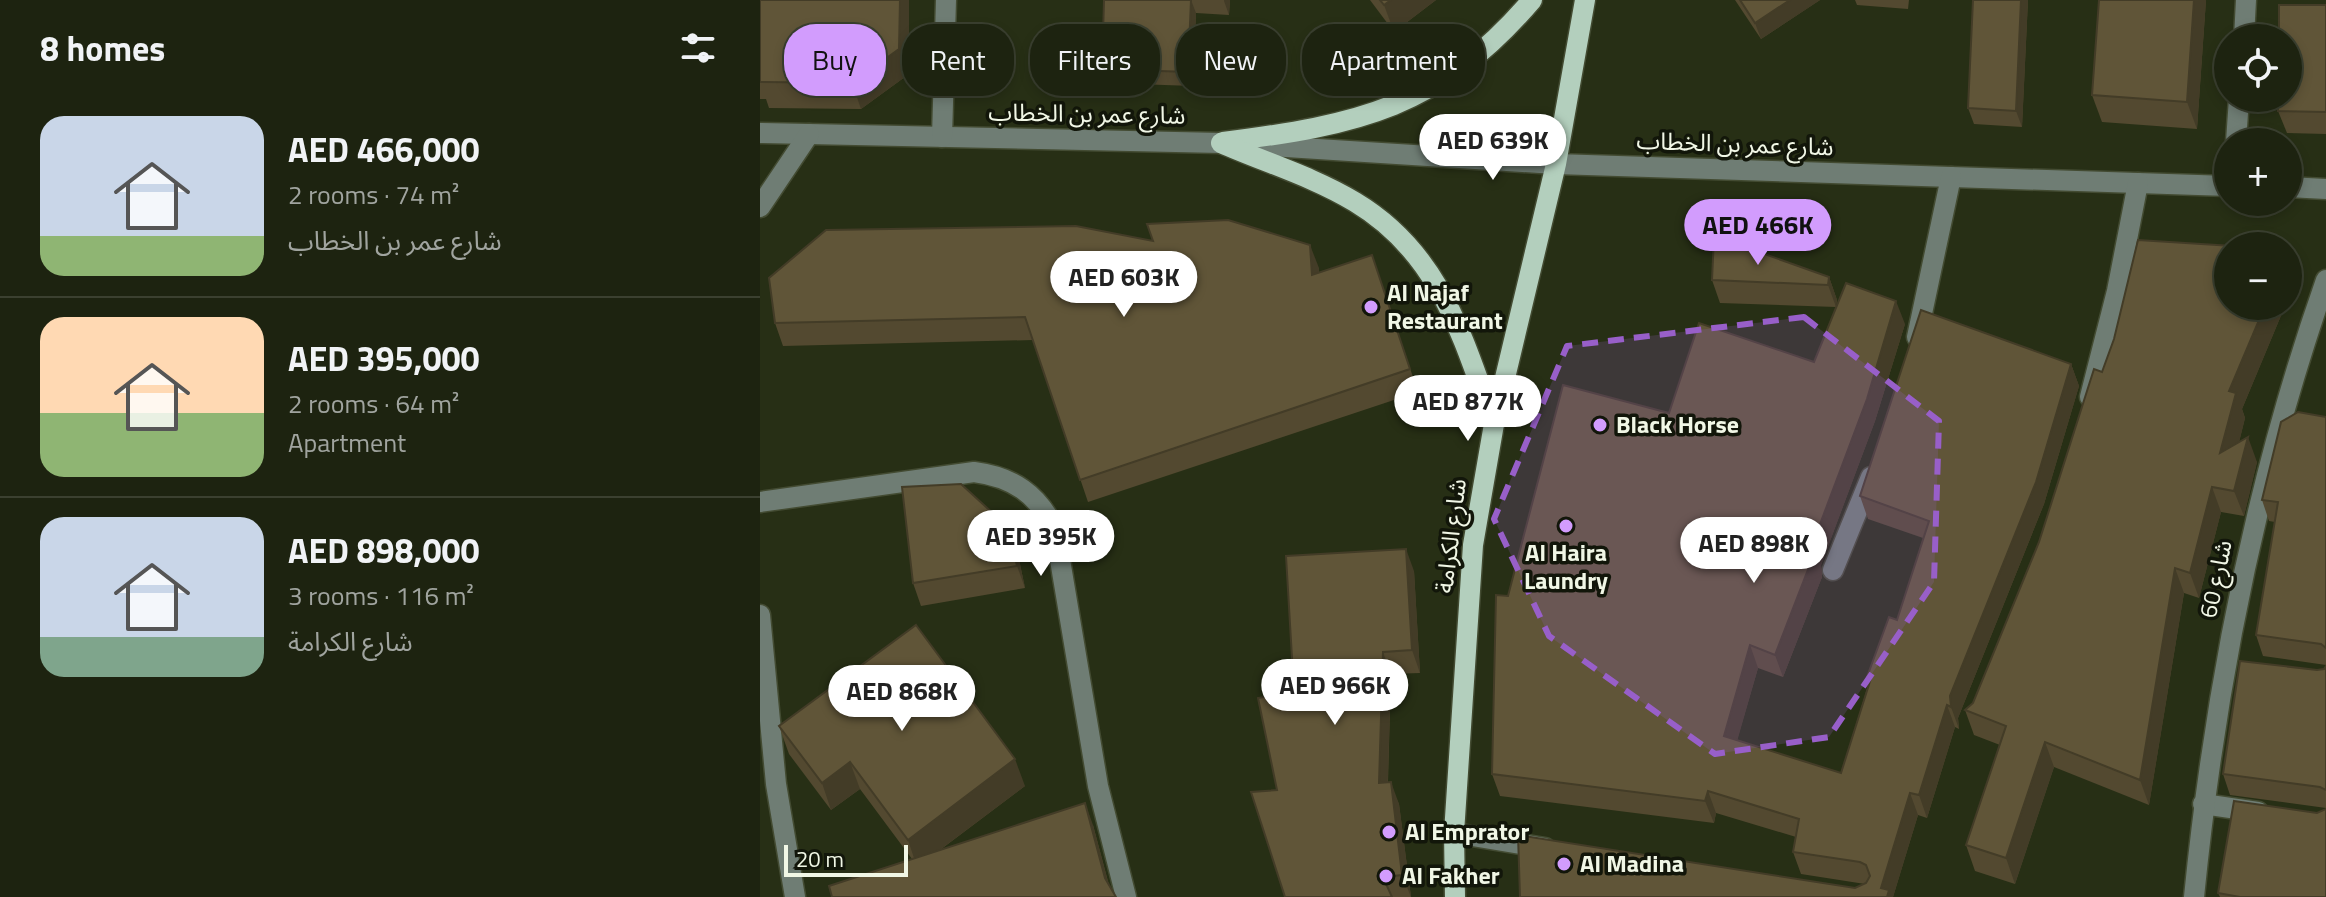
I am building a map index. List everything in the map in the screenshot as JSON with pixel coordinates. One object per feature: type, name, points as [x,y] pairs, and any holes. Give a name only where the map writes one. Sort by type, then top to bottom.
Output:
[{"type":"main road","points":[[1221,143],[1314,131],[1399,105],[1475,59],[1532,0]]},
{"type":"main road","name":"شارع الكرامة","points":[[1455,897],[1454,833],[1473,545],[1494,424],[1556,164],[1585,0]]},
{"type":"main road","points":[[1221,143],[1353,201],[1389,226],[1409,246],[1443,293],[1494,424]]},
{"type":"street","points":[[942,137],[946,0]]},
{"type":"street","points":[[2245,24],[2246,0]]},
{"type":"street","name":"شارع عمر بن الخطاب","points":[[760,133],[1221,143],[1556,164],[2214,186]]},
{"type":"street","points":[[760,207],[809,134]]},
{"type":"street","points":[[1913,351],[1951,177]]},
{"type":"street","points":[[2086,412],[2117,291],[2138,183]]},
{"type":"street","points":[[2302,188],[2326,189]]},
{"type":"street","name":"شارع 60","points":[[2194,897],[2203,804],[2233,665],[2246,562],[2277,436],[2326,280]]},
{"type":"street","points":[[1833,570],[1879,455]]},
{"type":"street","points":[[760,502],[974,472],[995,475],[1032,495],[1046,511],[1055,530],[1098,786],[1126,897]]},
{"type":"street","points":[[760,615],[776,784],[795,897]]},
{"type":"street","points":[[2203,804],[2280,815]]},
{"type":"street","points":[[1454,833],[1565,851]]},
{"type":"highlighted area","points":[[1804,317],[1939,421],[1934,582],[1829,737],[1715,754],[1549,636],[1494,519],[1567,346]]},
{"type":"building","points":[[760,0],[900,0],[899,49],[886,58],[886,24],[784,24],[784,82],[760,82]]},
{"type":"building","points":[[1104,0],[1191,0],[1190,24],[1176,24],[1176,72],[1160,71],[1160,24],[1103,24]]},
{"type":"building","points":[[1740,0],[1790,0],[1755,23]]},
{"type":"building","points":[[1973,0],[2021,0],[2016,111],[1968,108]]},
{"type":"building","points":[[2099,0],[2194,0],[2187,102],[2092,95]]},
{"type":"building","points":[[2279,5],[2326,5],[2326,112],[2302,112],[2302,24],[2279,24]]},
{"type":"building","points":[[1228,220],[1310,245],[1312,275],[1372,255],[1410,369],[1080,480],[1025,317],[775,323],[769,278],[826,230],[1076,226],[1153,241],[1147,224]]},
{"type":"building","points":[[1714,236],[1829,277],[1828,285],[1712,280]]},
{"type":"building","points":[[2138,240],[2214,245],[2214,320],[2259,320],[2229,391],[2236,393],[2220,453],[2248,437],[2234,491],[2212,487],[2190,573],[2175,568],[2140,780],[2045,742],[2006,858],[1966,845],[2006,726],[1965,710],[1973,703],[2039,542],[2094,369],[2102,372],[2114,339]]},
{"type":"building","points":[[1846,283],[1896,301],[1867,399],[1813,543],[1814,554],[1775,655],[1750,645],[1724,736],[1841,773],[1871,678],[1867,677],[1889,617],[1897,620],[1929,521],[1860,496],[1921,310],[2071,364],[2036,482],[1950,696],[1951,707],[1947,705],[1919,795],[1910,793],[1881,888],[1889,890],[1887,897],[1520,897],[1518,835],[1855,888],[1866,883],[1870,876],[1866,865],[1860,862],[1793,852],[1799,819],[1708,791],[1705,801],[1492,774],[1496,595],[1508,596],[1563,385],[1669,413],[1699,323],[1814,362]]},
{"type":"building","points":[[2298,412],[2326,417],[2326,648],[2321,644],[2256,635],[2278,502],[2262,500],[2281,422]]},
{"type":"building","points":[[961,484],[1009,528],[1017,566],[913,583],[902,487]]},
{"type":"building","points":[[1406,549],[1412,650],[1383,652],[1379,783],[1391,782],[1402,875],[1383,877],[1392,897],[1285,897],[1251,792],[1277,790],[1258,698],[1294,692],[1286,556]]},
{"type":"building","points":[[916,625],[1015,759],[908,840],[850,762],[822,783],[779,726]]},
{"type":"building","points":[[2240,661],[2317,670],[2326,666],[2326,790],[2223,774]]},
{"type":"building","points":[[2234,801],[2317,813],[2326,809],[2326,897],[2240,897],[2218,893]]},
{"type":"building","points":[[1085,803],[1105,878],[1116,897],[832,897],[829,886]]},
{"type":"place","name":"Al Najaf Restaurant","points":[[1371,307]]},
{"type":"place","name":"Black Horse","points":[[1600,425]]},
{"type":"place","name":"Al Haira Laundry","points":[[1566,526]]},
{"type":"place","name":"Al Emprator","points":[[1389,832]]},
{"type":"place","name":"Al Madina","points":[[1564,864]]},
{"type":"place","name":"Al Fakher","points":[[1386,876]]}]
